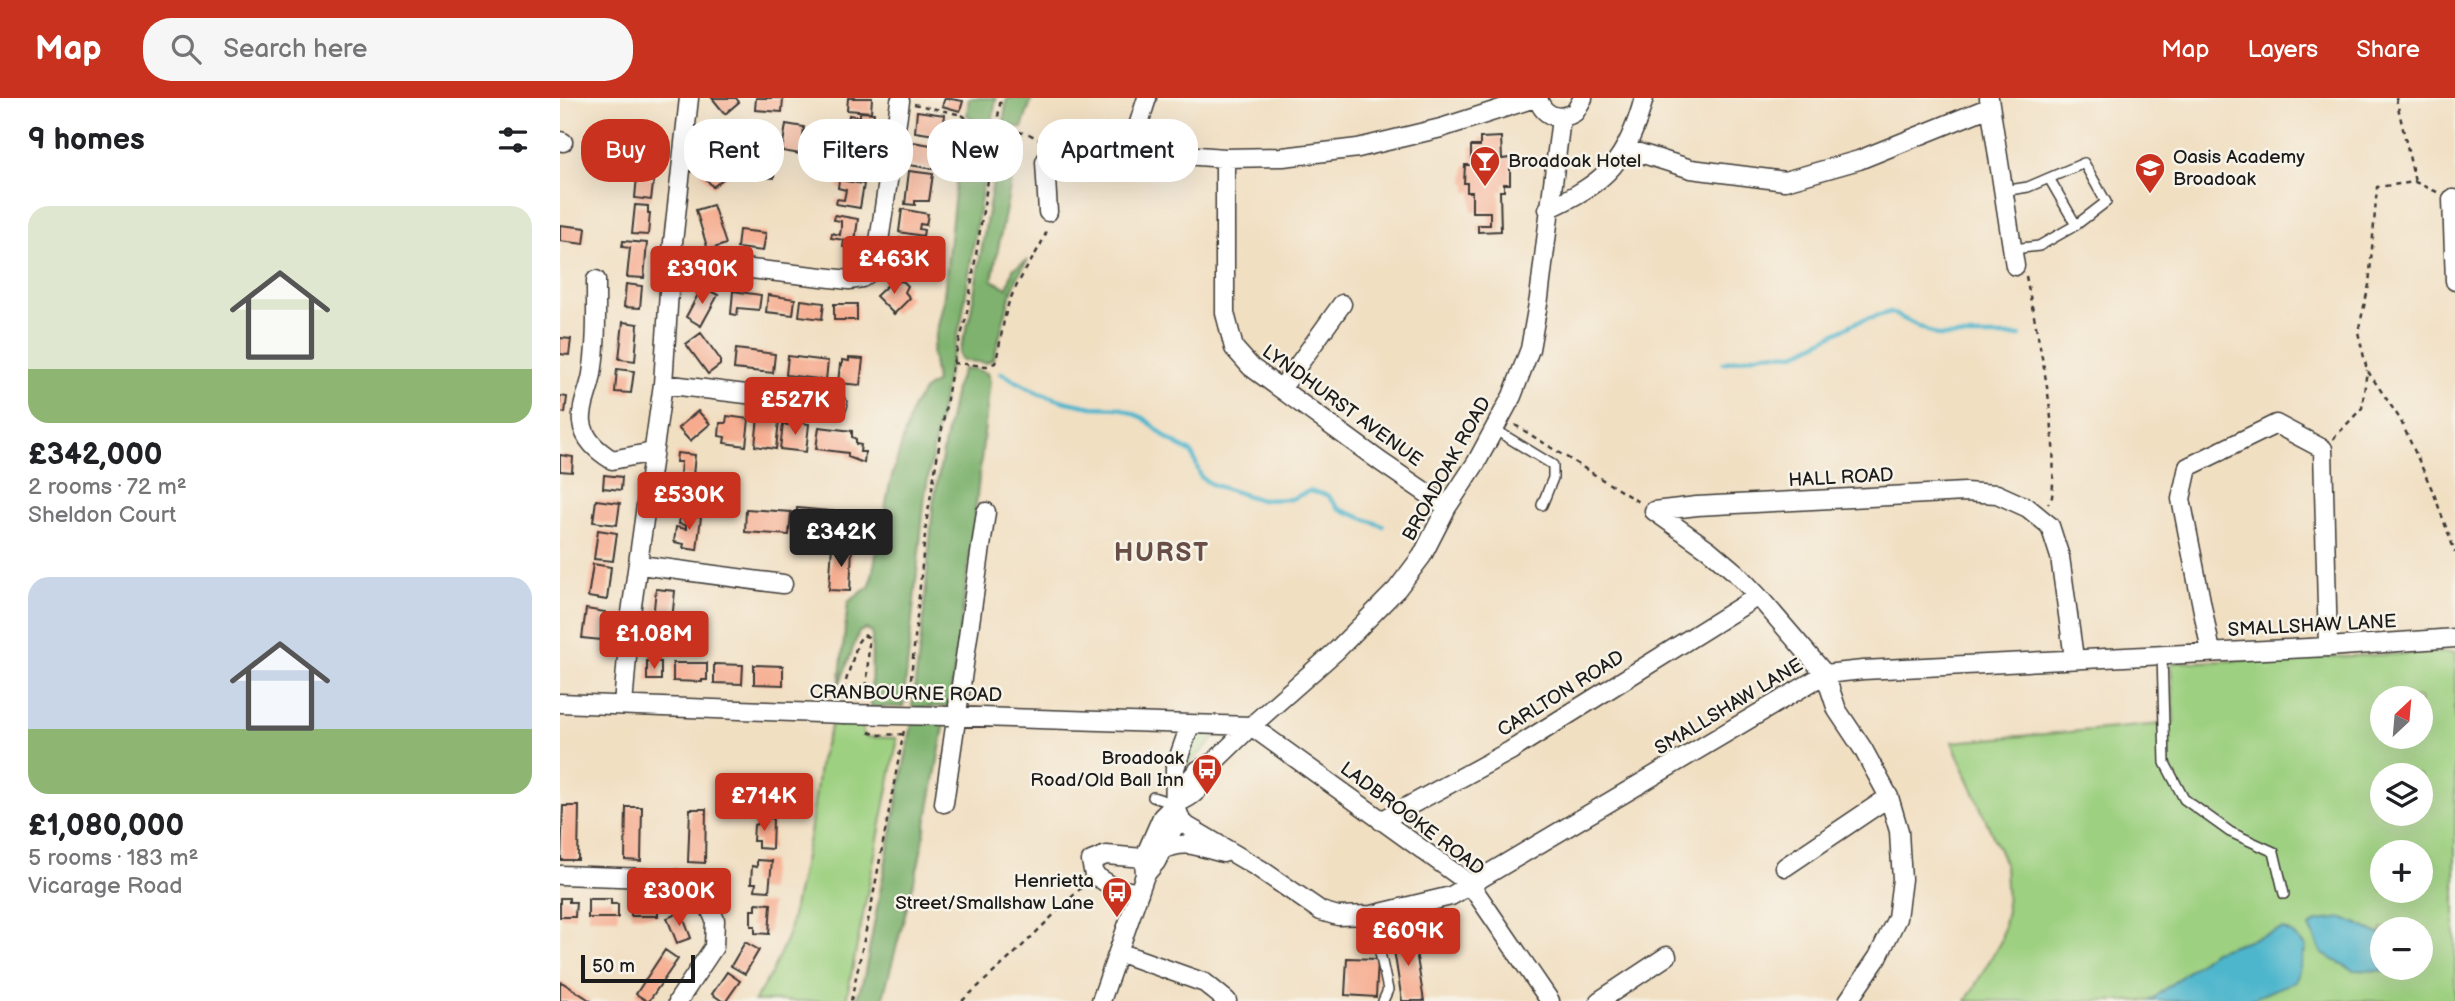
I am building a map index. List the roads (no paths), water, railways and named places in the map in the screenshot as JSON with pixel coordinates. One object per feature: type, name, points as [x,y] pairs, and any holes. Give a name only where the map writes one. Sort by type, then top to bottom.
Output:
[{"type":"street","points":[[687,119],[689,98]]},
{"type":"street","points":[[1140,119],[1147,98]]},
{"type":"street","points":[[1198,156],[1283,157],[1358,148],[1441,128],[1536,98],[1543,110],[1561,118],[1575,112],[1583,98]]},
{"type":"street","points":[[1548,209],[1590,187],[1627,149],[1644,98]]},
{"type":"street","points":[[671,260],[849,280],[870,274],[875,268],[900,101]]},
{"type":"street","points":[[1627,149],[1691,169],[1785,181],[1859,160],[1990,103],[2014,258]]},
{"type":"street","name":"BROADOAK ROAD","points":[[1101,1001],[1162,817],[1175,804],[1182,788],[1198,771],[1215,761],[1336,650],[1397,589],[1422,556],[1447,507],[1476,463],[1512,396],[1530,349],[1539,298],[1561,118]]},
{"type":"street","points":[[623,705],[630,620],[640,565],[663,384],[671,260],[684,144]]},
{"type":"street","name":"LYNDHURST AVENUE","points":[[1224,158],[1225,313],[1234,348],[1251,367],[1447,507]]},
{"type":"street","points":[[1046,182],[1048,212]]},
{"type":"street","points":[[2454,199],[2455,281]]},
{"type":"street","points":[[596,279],[597,323],[592,374],[582,420],[586,435],[597,451],[612,460],[653,452]]},
{"type":"street","points":[[1281,389],[1342,304]]},
{"type":"street","points":[[663,384],[838,405]]},
{"type":"street","points":[[2211,652],[2181,499],[2188,467],[2276,424],[2323,449],[2328,647]]},
{"type":"street","name":"HALL ROAD","points":[[1758,596],[1709,550],[1654,512],[1697,506],[1965,492],[1997,494],[2034,512],[2050,526],[2060,557],[2074,658]]},
{"type":"street","points":[[944,803],[954,716],[986,512]]},
{"type":"street","points":[[640,565],[783,584]]},
{"type":"street","points":[[1758,596],[1825,674],[1837,710],[1863,749],[1889,797],[1899,831],[1902,880],[1897,918],[1878,957],[1848,1001]]},
{"type":"street","name":"CARLTON ROAD","points":[[1381,821],[1510,751],[1758,596]]},
{"type":"street","name":"SMALLSHAW LANE","points":[[1175,804],[1182,823],[1243,858],[1321,911],[1338,916],[1372,915],[1451,896],[1825,674],[2455,638]]},
{"type":"street","name":"CRANBOURNE ROAD","points":[[560,703],[1251,726]]},
{"type":"street","points":[[1175,804],[1175,768],[1190,725]]},
{"type":"street","name":"LADBROOKE ROAD","points":[[1251,726],[1470,884],[1550,1001]]},
{"type":"street","points":[[1785,867],[1889,797]]},
{"type":"street","name":"SMALLSHAW LANE","points":[[1139,893],[1115,888],[1094,875],[1091,861],[1106,855],[1150,857],[1175,844],[1189,844],[1243,858]]},
{"type":"street","points":[[560,875],[677,879],[703,893],[715,920],[713,947],[678,1001]]},
{"type":"street","points":[[1118,952],[1205,983],[1227,1001]]},
{"type":"street","points":[[1599,1001],[1667,956]]},
{"type":"lane","points":[[2003,191],[2028,187],[2084,163],[2106,202],[2046,244],[2029,248],[2014,258]]},
{"type":"lane","points":[[2049,178],[2076,225]]},
{"type":"lane","points":[[1497,422],[1553,465],[1553,478],[1542,505]]},
{"type":"lane","points":[[2162,654],[2165,763],[2184,799],[2230,832],[2274,852],[2284,894]]},
{"type":"lane","points":[[1153,797],[1175,804]]},
{"type":"lane","points":[[1372,915],[1388,990],[1383,1001]]},
{"type":"water","points":[[2344,918],[2370,930],[2370,971],[2354,970],[2322,954],[2310,927],[2317,921]]},
{"type":"water","points":[[2283,929],[2293,934],[2306,947],[2296,981],[2247,1001],[2150,1001],[2214,951]]},
{"type":"waterway","points":[[1723,363],[1767,353],[1795,354],[1857,322],[1890,312],[1938,336],[2020,336]]},
{"type":"waterway","points":[[1001,373],[1038,393],[1092,407],[1120,408],[1144,418],[1168,439],[1192,453],[1201,477],[1211,484],[1261,500],[1291,499],[1309,491],[1327,495],[1339,509],[1383,526]]},
{"type":"place","name":"Broadoak Hotel","points":[[1485,188]]},
{"type":"place","name":"Oasis Academy Broadoak","points":[[2150,195]]},
{"type":"place","name":"Broadoak Road/Old Ball Inn","points":[[1207,796]]},
{"type":"place","name":"Henrietta Street/Smallshaw Lane","points":[[1117,919]]},
{"type":"district","name":"HURST","points":[[1162,553]]}]
